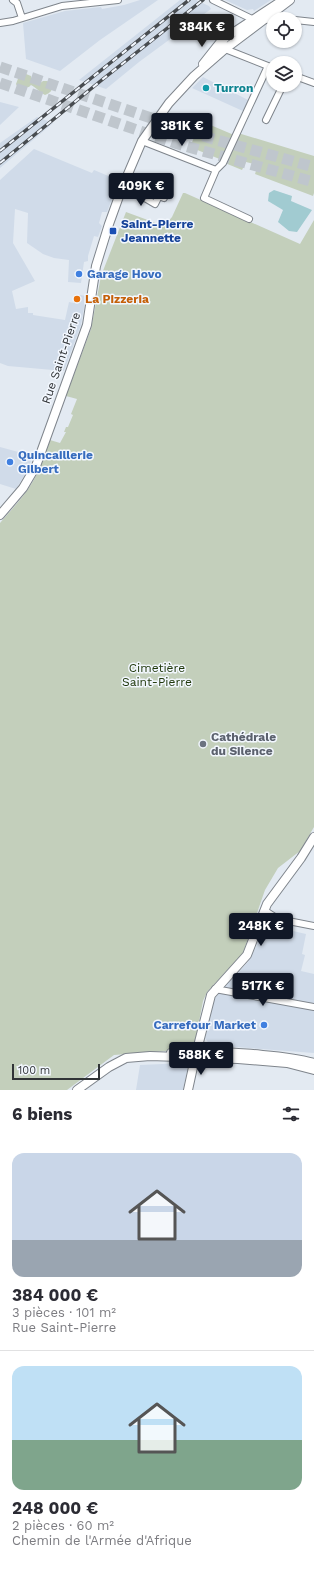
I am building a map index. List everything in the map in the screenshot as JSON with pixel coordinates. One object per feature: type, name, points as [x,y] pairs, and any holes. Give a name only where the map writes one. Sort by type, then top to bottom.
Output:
[{"type":"main road","name":"Rue Saint-Pierre","points":[[194,76],[214,49],[226,37],[252,19],[286,0]]},
{"type":"main road","name":"Rue Saint-Pierre","points":[[0,515],[28,481],[36,466],[46,440],[87,326],[99,255],[122,188],[142,141],[169,103],[194,76],[225,49],[290,0]]},
{"type":"main road","points":[[188,1090],[195,1054],[209,1002],[216,989],[247,955],[264,910],[272,895],[301,858],[314,837]]},
{"type":"main road","points":[[77,1090],[108,1067],[126,1058],[195,1054],[274,1059],[293,1057],[314,1063]]},
{"type":"main road","points":[[274,1059],[314,1070]]},
{"type":"street","points":[[13,0],[17,3],[22,18]]},
{"type":"street","points":[[0,23],[62,6],[118,0]]},
{"type":"street","points":[[212,0],[252,19],[266,20]]},
{"type":"street","points":[[302,21],[314,22]]},
{"type":"street","points":[[226,37],[223,44],[225,49],[266,65]]},
{"type":"street","points":[[249,219],[204,198],[216,170],[223,163],[266,77]]},
{"type":"street","points":[[302,79],[314,83]]},
{"type":"street","points":[[266,120],[280,92]]},
{"type":"street","points":[[142,141],[216,170]]},
{"type":"street","points":[[122,188],[154,206],[159,196],[164,198]]},
{"type":"street","points":[[264,910],[278,918],[314,926]]},
{"type":"street","points":[[216,989],[314,1007]]},
{"type":"shaded area","points":[[140,0],[158,0],[100,40],[60,71],[26,59],[23,23],[65,11],[101,7],[102,9]]},
{"type":"shaded area","points":[[180,0],[196,0],[209,6],[211,9],[139,62],[106,89],[79,80]]},
{"type":"shaded area","points":[[225,0],[271,0],[254,11],[253,9],[247,10]]},
{"type":"shaded area","points":[[203,77],[250,101],[245,112],[192,88]]},
{"type":"shaded area","points":[[0,102],[19,107],[0,125]]},
{"type":"shaded area","points":[[37,117],[53,123],[0,168],[0,143]]},
{"type":"shaded area","points":[[34,149],[92,173],[94,170],[118,180],[112,188],[115,191],[107,212],[102,212],[99,223],[102,226],[98,237],[94,236],[88,261],[84,262],[81,283],[68,282],[69,260],[54,258],[43,254],[27,243],[28,213],[15,209],[13,243],[35,281],[12,291],[16,309],[28,307],[28,313],[33,313],[33,315],[65,320],[69,302],[74,303],[75,294],[86,296],[81,325],[64,371],[8,366],[0,363],[0,180]]},
{"type":"shaded area","points":[[0,447],[33,456],[27,471],[16,489],[0,484]]},
{"type":"shaded area","points":[[266,919],[294,924],[293,931],[306,934],[302,954],[305,955],[301,971],[314,974],[314,1053],[210,1045],[205,1038],[213,1003],[217,995],[248,962],[256,947]]},
{"type":"shaded area","points":[[185,1063],[188,1066],[183,1090],[136,1090],[140,1065]]},
{"type":"green space","points":[[26,74],[31,76],[32,81],[39,84],[43,81],[52,83],[51,91],[45,95],[31,85],[29,87],[18,88],[16,84],[19,76]]},
{"type":"green space","points":[[201,121],[234,135],[222,160],[190,147]]},
{"type":"green space","points":[[238,133],[314,156],[313,196],[255,174],[258,165],[246,162],[242,170],[225,163]]},
{"type":"green space","name":"Cimetière Saint-Pierre","points":[[183,193],[300,244],[314,220],[314,827],[300,851],[278,868],[265,890],[243,953],[207,992],[203,1001],[195,1043],[191,1049],[114,1055],[67,1090],[0,1090],[0,523],[21,499],[32,483],[40,468],[50,440],[60,443],[66,432],[64,432],[66,427],[68,427],[73,415],[71,414],[77,399],[66,396],[91,329],[101,276],[126,212],[164,226],[172,217]]},
{"type":"water","points":[[274,190],[292,196],[291,201],[312,210],[297,232],[289,231],[278,222],[283,210],[268,201],[269,193]]},
{"type":"tunnel","points":[[0,67],[213,139],[314,167]]},
{"type":"tunnel","points":[[0,83],[178,144],[314,182]]},
{"type":"railway","points":[[0,151],[189,0]]},
{"type":"railway","points":[[0,163],[203,0]]},
{"type":"place","name":"Turron","points":[[206,88]]},
{"type":"place","name":"Saint-Pierre Jeannette","points":[[113,231]]},
{"type":"place","name":"Garage Hovo","points":[[79,274]]},
{"type":"place","name":"La Pizzeria","points":[[77,299]]},
{"type":"place","name":"Quincaillerie Gilbert","points":[[10,462]]},
{"type":"place","name":"Cathédrale du Silence","points":[[203,744]]},
{"type":"place","name":"Carrefour Market","points":[[264,1025]]}]
